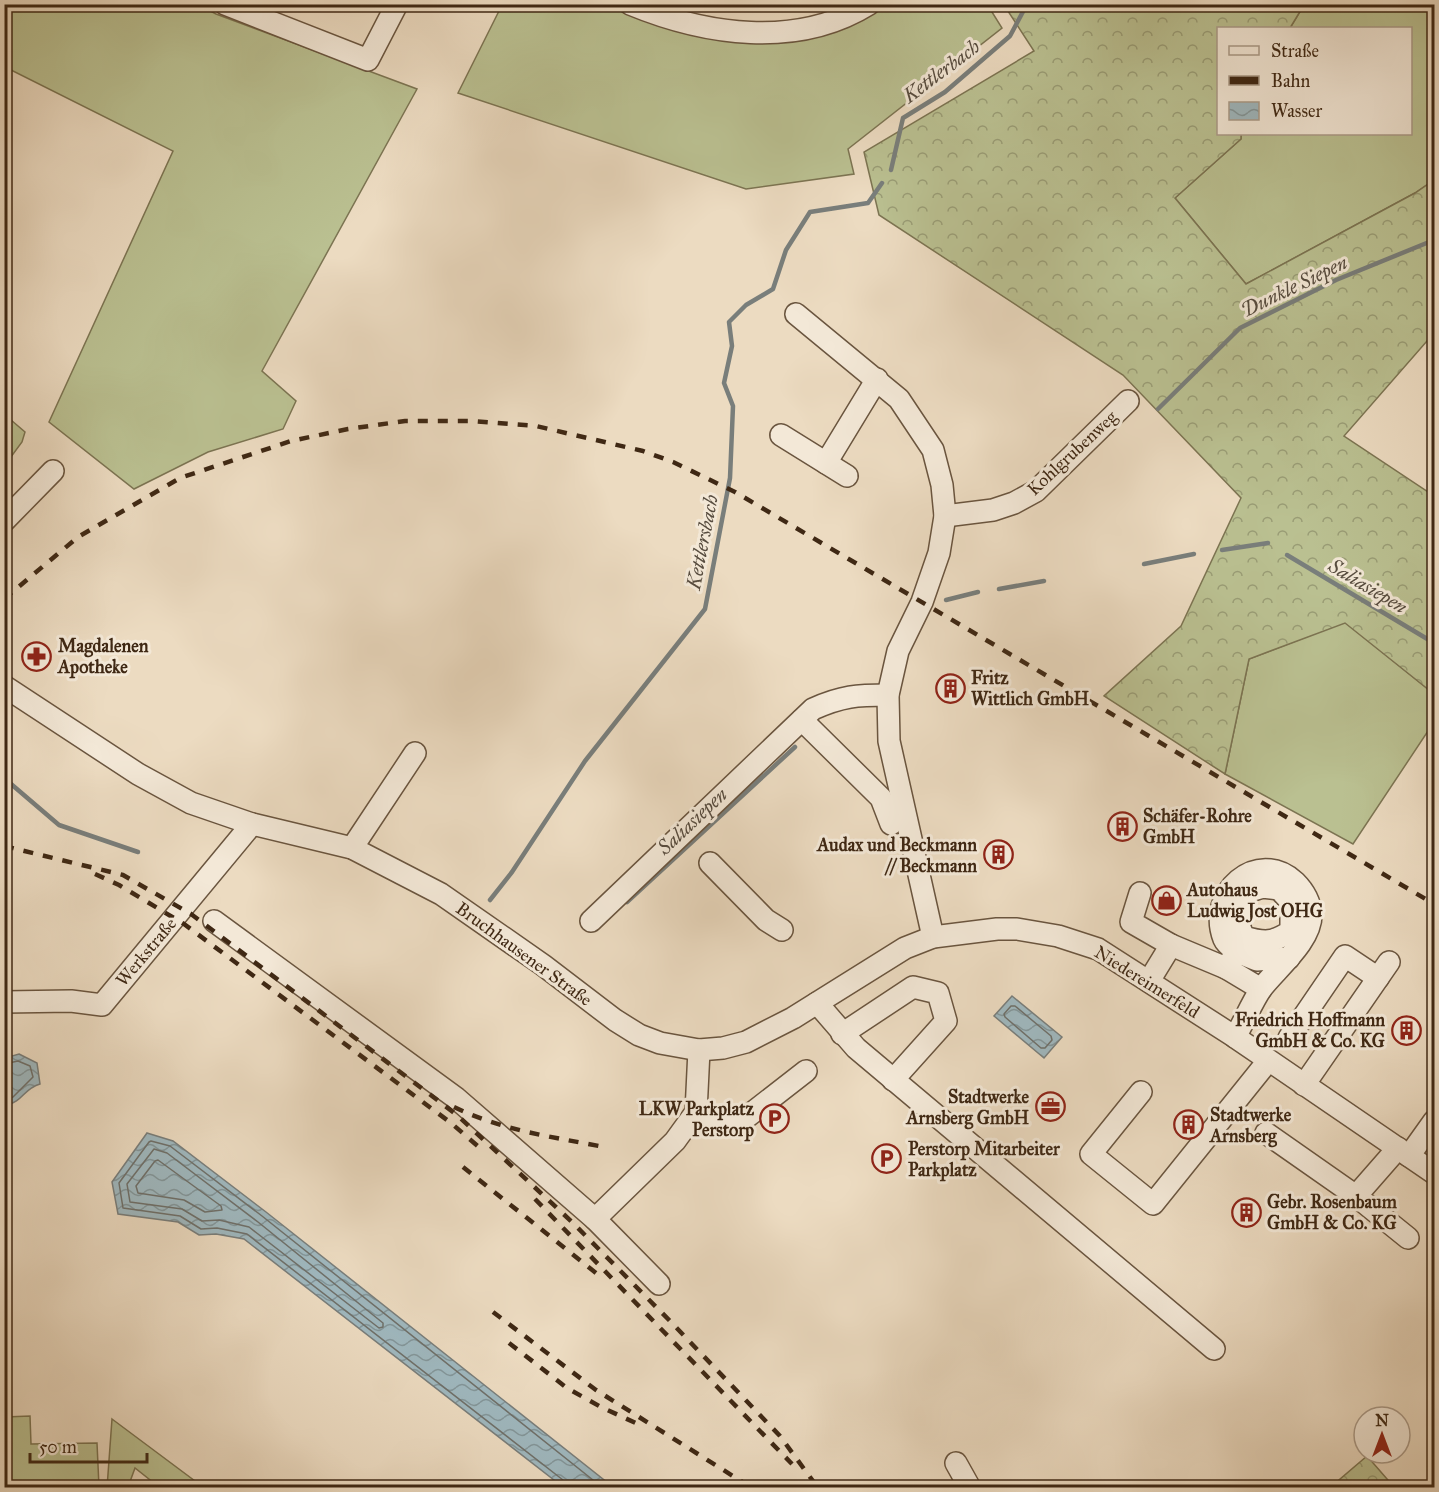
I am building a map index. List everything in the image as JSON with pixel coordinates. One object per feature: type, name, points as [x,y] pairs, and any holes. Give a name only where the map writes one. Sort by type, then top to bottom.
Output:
[{"type":"street","points":[[225,4],[368,60],[397,4]]},
{"type":"street","points":[[630,4],[677,21],[704,27],[743,32],[780,33],[822,25],[869,4]]},
{"type":"street","points":[[796,314],[899,399],[933,450],[942,485],[945,516],[939,553],[922,602],[898,651],[888,695],[889,741],[933,937]]},
{"type":"street","points":[[826,463],[877,379]]},
{"type":"street","name":"Kohlgrubenweg","points":[[945,516],[993,510],[1014,503],[1036,491],[1128,401]]},
{"type":"street","points":[[781,435],[847,476]]},
{"type":"street","points":[[4,521],[53,471]]},
{"type":"street","name":"Bruchhausener Straße","points":[[4,686],[163,789],[191,803],[252,824],[352,848],[441,894],[631,1030],[660,1043],[699,1050]]},
{"type":"street","points":[[591,921],[813,709],[833,700],[855,695],[888,695]]},
{"type":"street","points":[[802,720],[881,798],[891,824]]},
{"type":"street","points":[[352,848],[415,753]]},
{"type":"street","name":"Werkstraße","points":[[4,1002],[71,1001],[102,1005],[252,824]]},
{"type":"street","points":[[710,863],[766,920],[782,930]]},
{"type":"street","points":[[1235,1037],[1261,989],[1289,958],[1297,935],[1311,916],[1306,894],[1292,880],[1271,869],[1257,871],[1231,884],[1219,911],[1231,960],[1261,989]]},
{"type":"street","points":[[1140,893],[1131,922],[1171,945],[1231,960],[1289,958]]},
{"type":"street","points":[[214,921],[456,1098],[596,1219],[659,1284]]},
{"type":"street","name":"Niedereimerfeld","points":[[699,1050],[723,1048],[746,1042],[793,1018],[905,948],[933,937],[997,929],[1017,929],[1058,936],[1098,949],[1235,1037],[1434,1173]]},
{"type":"street","points":[[1149,981],[1171,945]]},
{"type":"street","points":[[1289,1038],[1345,956],[1383,970],[1304,1085]]},
{"type":"street","points":[[842,1034],[913,987],[938,993],[946,1021],[893,1080]]},
{"type":"street","points":[[817,1003],[856,1048],[1215,1349]]},
{"type":"street","points":[[596,1219],[675,1141],[696,1112],[699,1050]]},
{"type":"street","points":[[1141,1092],[1091,1154],[1153,1204],[1268,1061]]},
{"type":"street","points":[[696,1112],[704,1123],[720,1125],[743,1120],[806,1071]]},
{"type":"street","points":[[1356,1196],[1434,1121]]},
{"type":"street","points":[[1266,1133],[1356,1196],[1408,1238]]},
{"type":"street","points":[[956,1463],[970,1488]]},
{"type":"green space","points":[[987,4],[1002,28],[848,149],[854,174],[746,189],[458,93],[502,5],[650,5],[686,19],[796,27],[859,5]]},
{"type":"green space","points":[[4,5],[199,5],[216,14],[417,89],[262,371],[296,401],[283,429],[208,452],[134,489],[49,422],[173,151],[5,67]]},
{"type":"green space","points":[[1004,5],[1304,5],[1291,27],[1217,27],[1217,135],[1241,135],[1241,139],[1175,198],[1246,284],[1415,193],[1434,180],[1434,333],[1344,436],[1434,496],[1434,694],[1345,623],[1249,659],[1225,774],[1104,696],[1181,626],[1241,498],[1123,375],[879,215],[864,152],[1034,51]]},
{"type":"green space","points":[[1304,5],[1434,5],[1434,180],[1415,193],[1246,284],[1175,198],[1241,139],[1241,135],[1412,135],[1412,27],[1291,27]]},
{"type":"green space","points":[[4,414],[25,432],[22,442],[5,465]]},
{"type":"green space","points":[[1345,622],[1434,694],[1434,722],[1353,844],[1225,774],[1249,659]]},
{"type":"green space","points":[[30,1416],[31,1444],[97,1443],[99,1487],[5,1487],[5,1417]]},
{"type":"green space","points":[[112,1419],[203,1487],[159,1487],[135,1468],[128,1487],[107,1488]]},
{"type":"green space","points":[[1356,1465],[1375,1465],[1394,1487],[1343,1487],[1339,1480]]},
{"type":"water","points":[[1012,996],[1062,1037],[1044,1058],[994,1016]]},
{"type":"water","points":[[19,1054],[37,1063],[40,1084],[5,1106],[5,1058]]},
{"type":"water","points":[[147,1133],[173,1141],[613,1487],[563,1487],[244,1239],[216,1234],[199,1235],[178,1222],[118,1214],[112,1182]]},
{"type":"waterway","name":"Kettlerbach","points":[[891,170],[903,118],[945,92],[1010,36],[1027,4]]},
{"type":"waterway","name":"Kettlersbach","points":[[490,900],[512,872],[585,761],[705,609],[730,478],[733,406],[724,383],[732,346],[729,322],[746,305],[773,289],[786,250],[810,212],[868,203],[882,183]]},
{"type":"waterway","name":"Dunkle Siepen","points":[[1158,409],[1240,328],[1336,280],[1434,240]]},
{"type":"waterway","name":"Saliasiepen","points":[[1222,550],[1268,543]]},
{"type":"waterway","name":"Saliasiepen","points":[[1144,564],[1194,554]]},
{"type":"waterway","name":"Saliasiepen","points":[[1287,555],[1434,643]]},
{"type":"waterway","name":"Saliasiepen","points":[[999,589],[1044,581]]},
{"type":"waterway","name":"Saliasiepen","points":[[946,600],[978,592]]},
{"type":"waterway","name":"Saliasiepen","points":[[627,902],[795,747]]},
{"type":"waterway","name":"Kettlersbach","points":[[4,778],[59,825],[138,852]]},
{"type":"railway","points":[[4,599],[78,537],[180,478],[291,441],[348,429],[405,421],[471,421],[536,426],[643,451],[673,462],[735,492],[1434,904]]},
{"type":"railway","points":[[4,846],[123,875],[191,914],[457,1115],[572,1222],[670,1321],[780,1436],[818,1488]]},
{"type":"railway","points":[[95,874],[119,885],[184,924],[451,1123],[480,1148]]},
{"type":"railway","points":[[454,1107],[507,1127],[599,1146]]},
{"type":"railway","points":[[463,1167],[601,1277]]},
{"type":"railway","points":[[535,1199],[792,1464]]},
{"type":"railway","points":[[493,1312],[596,1390],[752,1488]]},
{"type":"railway","points":[[509,1343],[567,1388],[640,1425]]},
{"type":"place","name":"Magdalenen Apotheke","points":[[37,656]]},
{"type":"place","name":"Fritz Wittlich GmbH","points":[[950,688]]},
{"type":"place","name":"Schäfer-Rohre GmbH","points":[[1122,826]]},
{"type":"place","name":"Audax und Beckmann // Beckmann","points":[[998,855]]},
{"type":"place","name":"Autohaus Ludwig Jost OHG","points":[[1166,900]]},
{"type":"place","name":"Friedrich Hoffmann GmbH & Co. KG","points":[[1406,1030]]},
{"type":"place","name":"Stadtwerke Arnsberg GmbH","points":[[1050,1107]]},
{"type":"place","name":"LKW Parkplatz Perstorp","points":[[775,1119]]},
{"type":"place","name":"Stadtwerke Arnsberg","points":[[1189,1125]]},
{"type":"place","name":"Perstorp Mitarbeiter Parkplatz","points":[[887,1159]]},
{"type":"place","name":"Gebr. Rosenbaum GmbH & Co. KG","points":[[1246,1212]]}]
